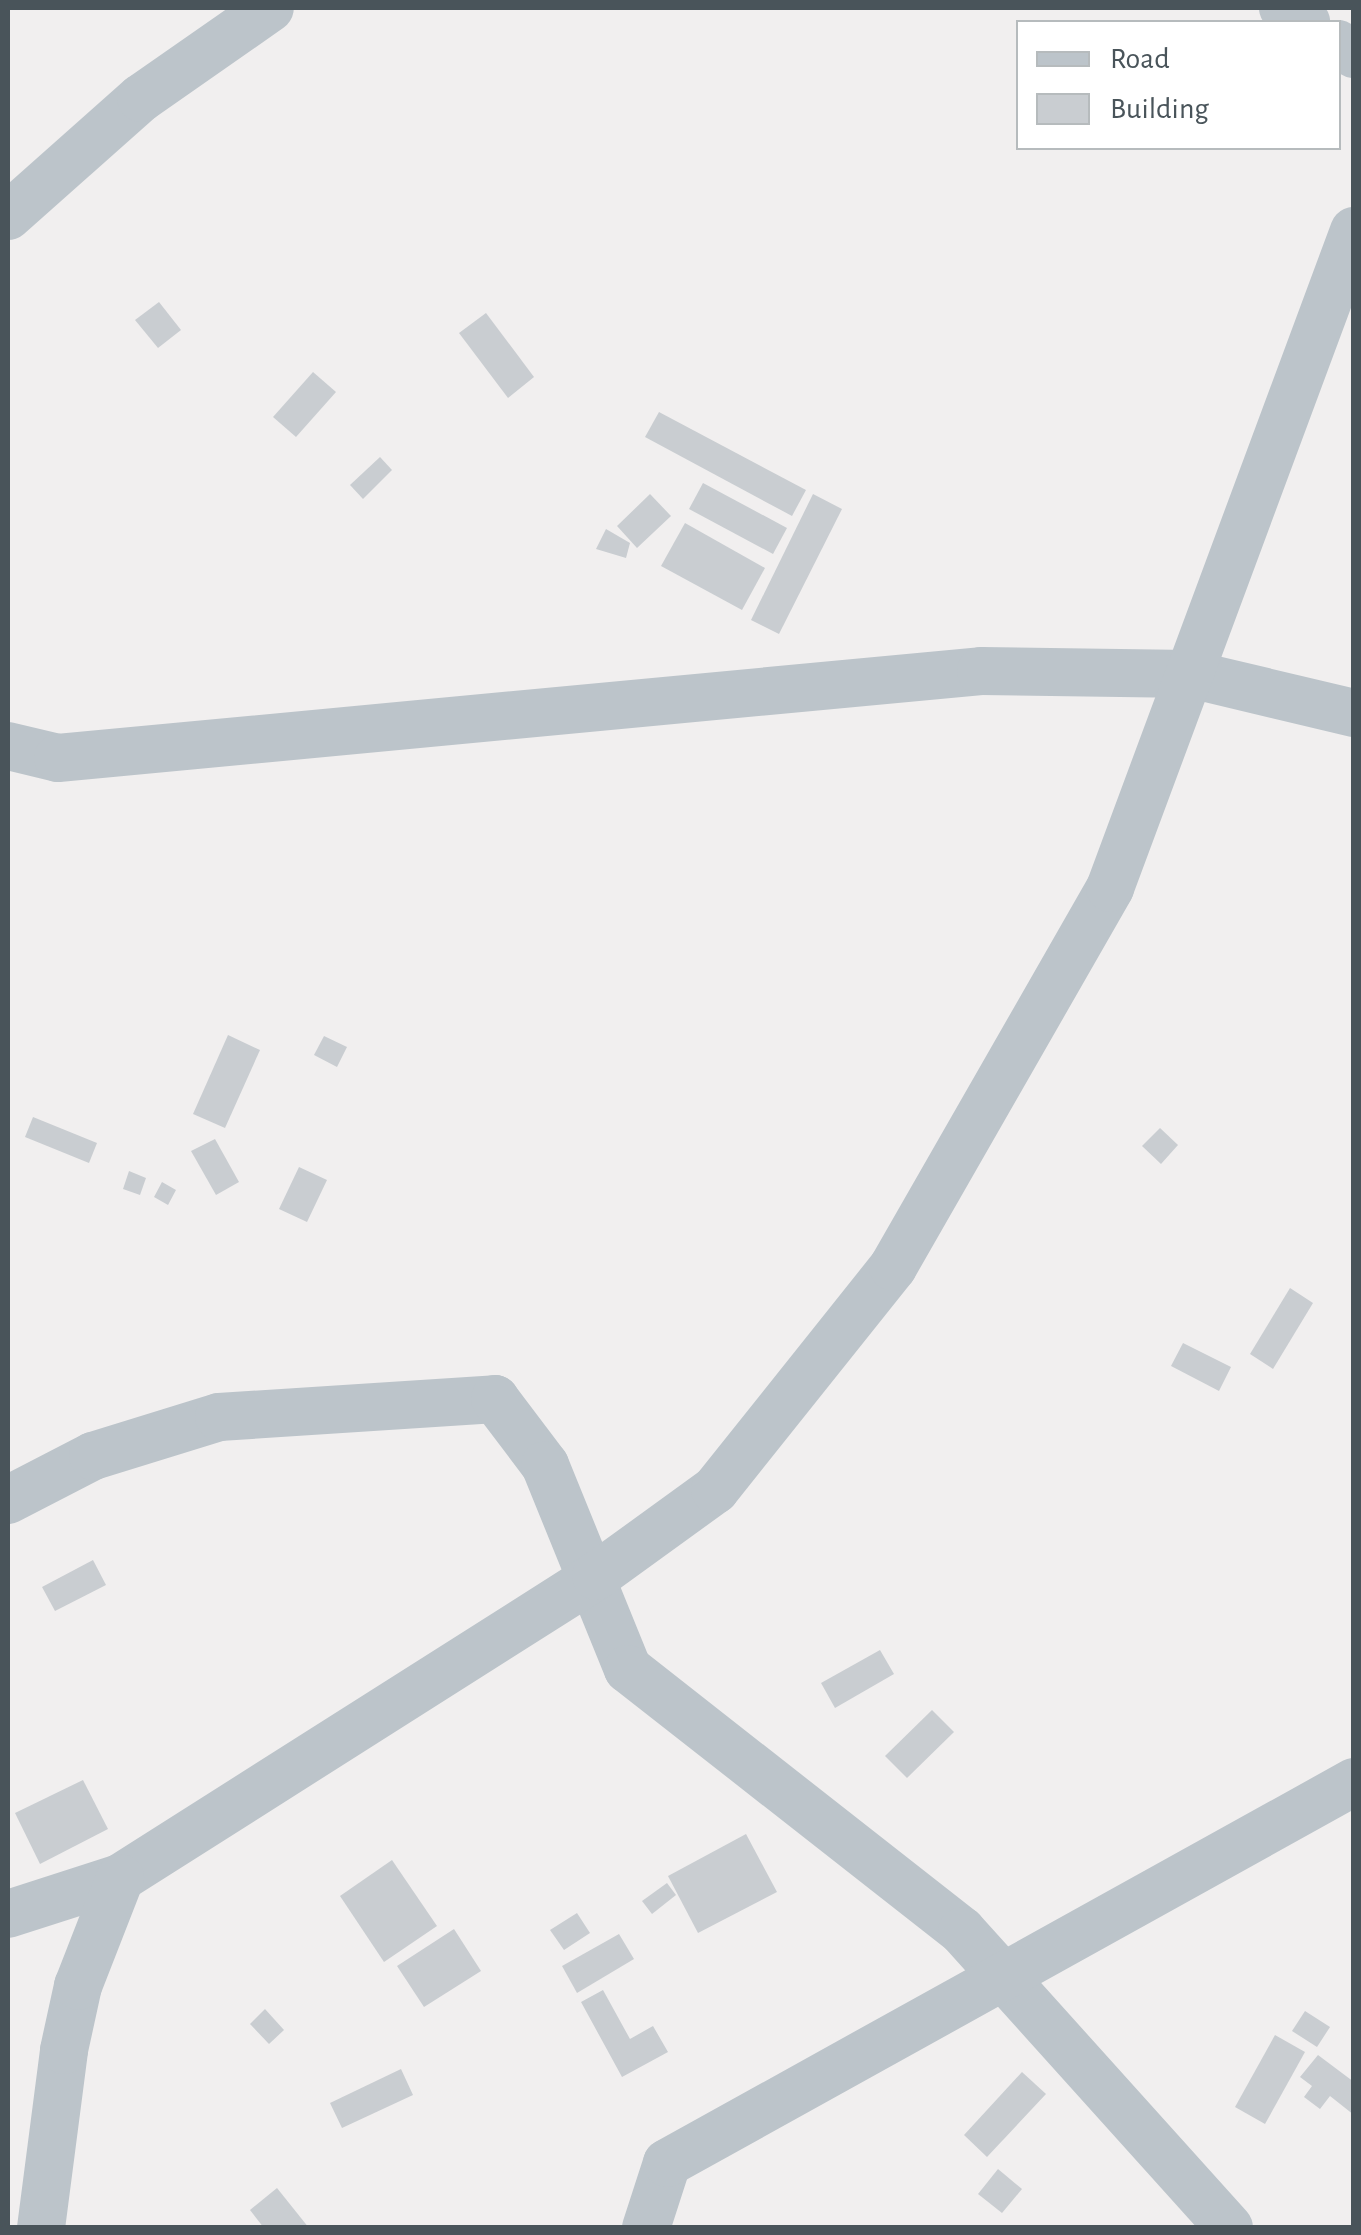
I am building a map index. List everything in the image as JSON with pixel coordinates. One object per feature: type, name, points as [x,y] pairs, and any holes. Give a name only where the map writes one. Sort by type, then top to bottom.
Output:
[{"type":"street","points":[[8,216],[141,98],[270,8]]},
{"type":"street","points":[[8,1914],[120,1878],[596,1576],[715,1490],[893,1268],[1110,888],[1354,231]]},
{"type":"street","points":[[8,746],[58,758],[981,671],[1190,674],[1354,713]]},
{"type":"street","points":[[8,1500],[93,1456],[219,1417],[494,1400],[545,1465],[596,1576],[628,1669],[962,1931],[1229,2228]]},
{"type":"street","points":[[646,2228],[667,2163],[1354,1782]]},
{"type":"street","points":[[41,2228],[64,2050],[78,1986],[120,1878]]},
{"type":"building","points":[[159,302],[181,330],[158,348],[135,320]]},
{"type":"building","points":[[486,313],[534,377],[508,398],[459,333]]},
{"type":"building","points":[[313,372],[336,392],[296,437],[273,417]]},
{"type":"building","points":[[659,412],[806,490],[792,516],[645,437]]},
{"type":"building","points":[[380,457],[392,470],[363,499],[350,485]]},
{"type":"building","points":[[703,483],[787,528],[773,554],[689,509]]},
{"type":"building","points":[[650,494],[671,516],[637,548],[617,526]]},
{"type":"building","points":[[813,494],[842,509],[779,634],[751,620]]},
{"type":"building","points":[[685,523],[765,568],[742,610],[661,566]]},
{"type":"building","points":[[606,529],[630,543],[626,558],[596,549]]},
{"type":"building","points":[[228,1035],[260,1050],[225,1128],[193,1114]]},
{"type":"building","points":[[324,1036],[347,1047],[337,1067],[314,1055]]},
{"type":"building","points":[[33,1117],[97,1143],[89,1163],[25,1137]]},
{"type":"building","points":[[1160,1128],[1178,1145],[1161,1164],[1142,1146]]},
{"type":"building","points":[[215,1139],[239,1182],[216,1195],[191,1151]]},
{"type":"building","points":[[299,1167],[327,1180],[307,1222],[279,1209]]},
{"type":"building","points":[[129,1171],[146,1178],[140,1195],[123,1189]]},
{"type":"building","points":[[162,1182],[176,1190],[168,1205],[154,1197]]},
{"type":"building","points":[[1290,1288],[1313,1303],[1273,1369],[1250,1354]]},
{"type":"building","points":[[1183,1343],[1231,1367],[1219,1391],[1171,1366]]},
{"type":"building","points":[[93,1560],[106,1585],[55,1611],[42,1587]]},
{"type":"building","points":[[880,1650],[894,1674],[835,1708],[821,1683]]},
{"type":"building","points":[[932,1710],[954,1732],[907,1778],[885,1756]]},
{"type":"building","points":[[83,1780],[108,1829],[40,1864],[15,1813]]},
{"type":"building","points":[[746,1834],[777,1892],[698,1933],[668,1876]]},
{"type":"building","points":[[392,1860],[437,1926],[384,1962],[340,1896]]},
{"type":"building","points":[[667,1883],[676,1895],[652,1914],[642,1901]]},
{"type":"building","points":[[577,1913],[590,1933],[564,1950],[550,1930]]},
{"type":"building","points":[[454,1929],[481,1971],[424,2007],[397,1966]]},
{"type":"building","points":[[619,1934],[634,1959],[577,1993],[562,1966]]},
{"type":"building","points":[[603,1990],[630,2039],[653,2026],[668,2052],[622,2077],[581,2002]]},
{"type":"building","points":[[265,2009],[284,2030],[269,2044],[250,2024]]},
{"type":"building","points":[[1305,2011],[1330,2027],[1317,2047],[1292,2031]]},
{"type":"building","points":[[1275,2035],[1305,2052],[1265,2124],[1235,2107]]},
{"type":"building","points":[[1318,2055],[1354,2082],[1354,2115],[1330,2096],[1320,2109],[1304,2097],[1312,2086],[1300,2077]]},
{"type":"building","points":[[401,2069],[413,2095],[342,2128],[330,2103]]},
{"type":"building","points":[[1022,2072],[1046,2094],[987,2157],[964,2135]]},
{"type":"building","points":[[998,2169],[1022,2189],[1002,2213],[978,2194]]},
{"type":"building","points":[[277,2188],[309,2228],[264,2228],[250,2210]]}]
